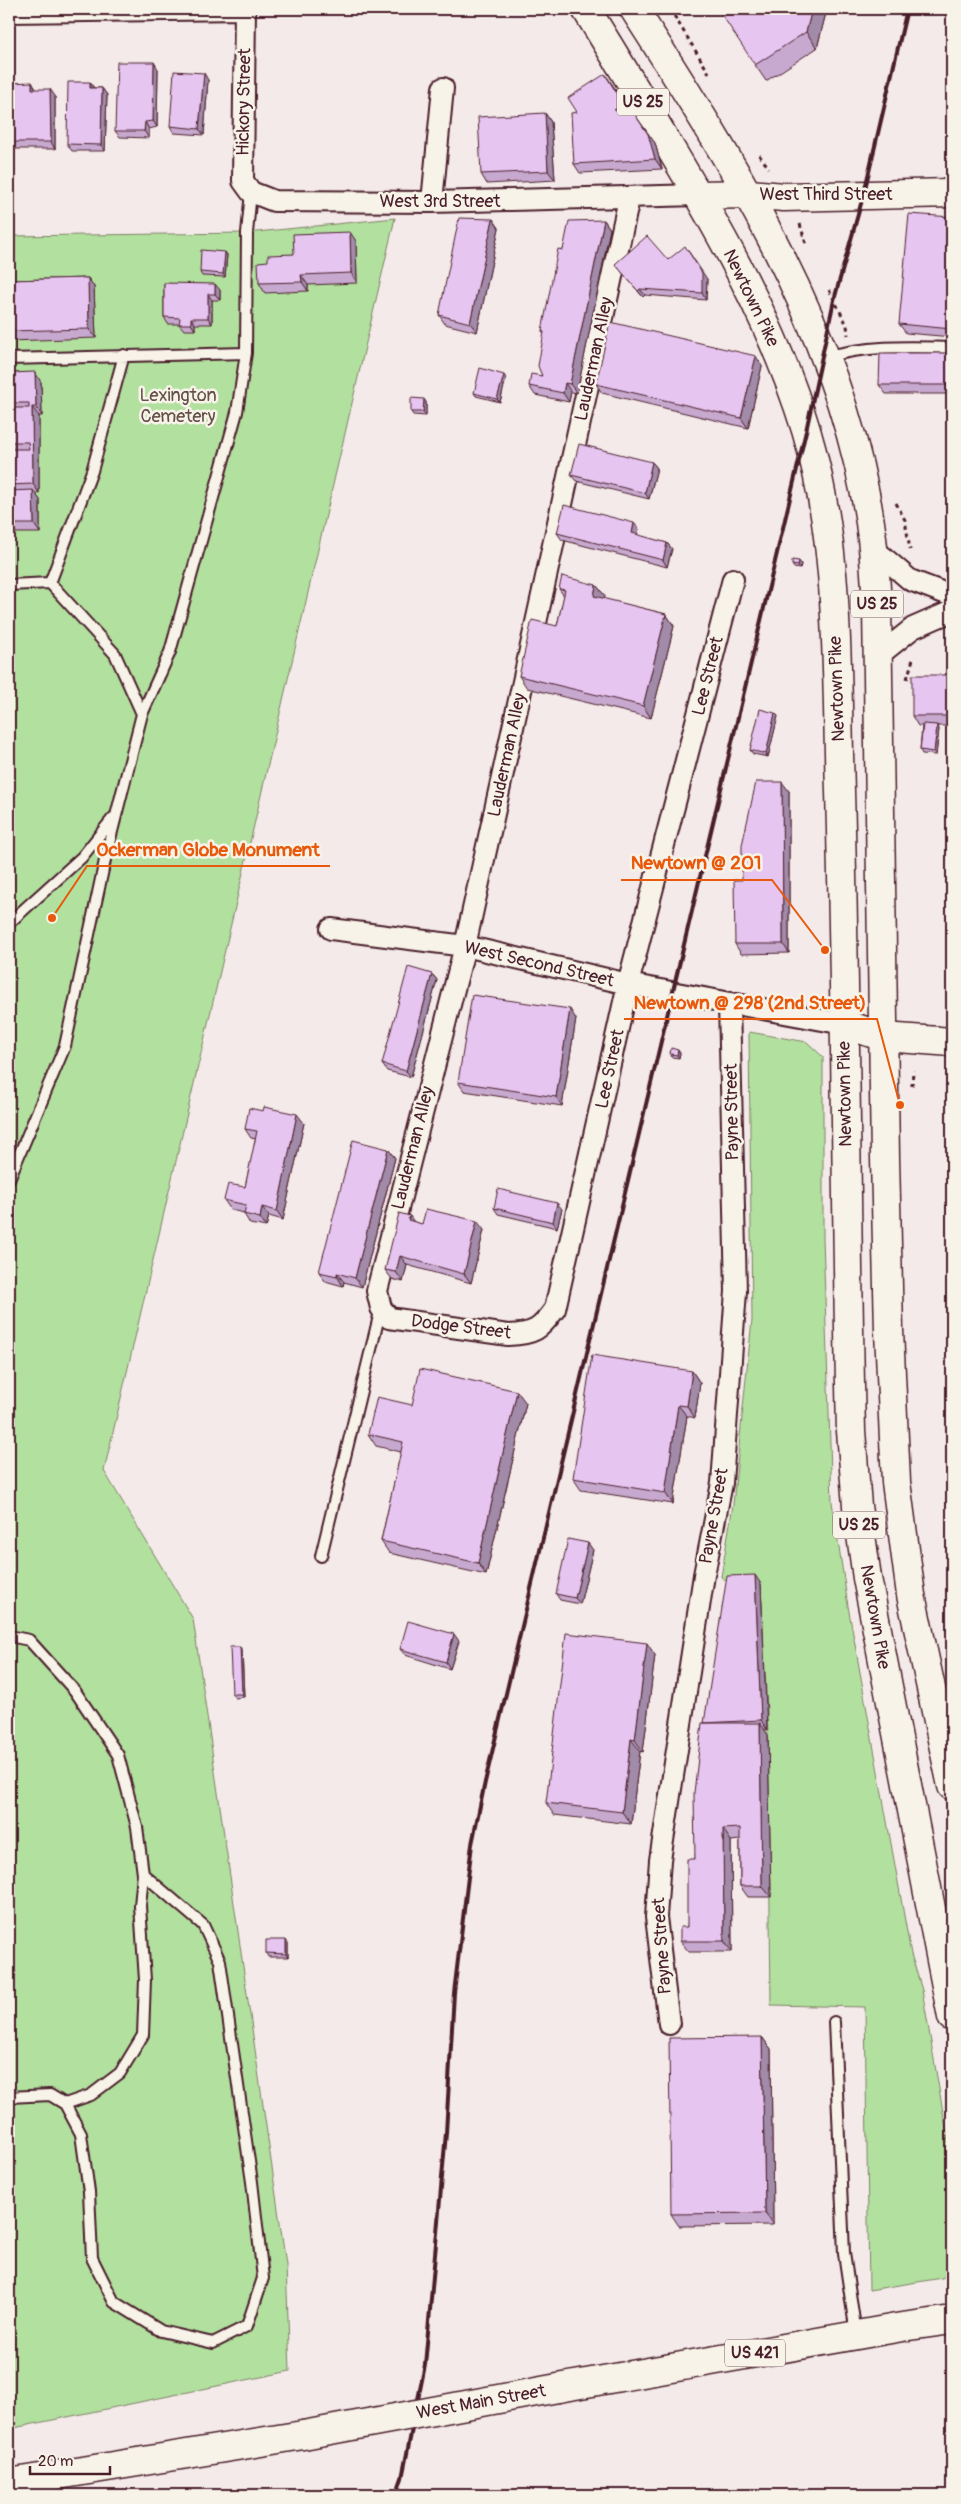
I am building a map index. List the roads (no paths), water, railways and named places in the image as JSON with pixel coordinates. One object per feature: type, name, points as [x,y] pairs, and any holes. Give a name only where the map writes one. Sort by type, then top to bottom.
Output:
[{"type":"main road","name":"Newtown Pike","points":[[586,9],[699,195],[746,282],[787,373],[806,431],[828,526],[834,598],[844,1024],[850,1413],[856,1506],[867,1578],[952,2017]]},
{"type":"main road","name":"US 25","points":[[634,9],[714,133],[787,266],[826,358],[849,427],[865,493],[874,549],[878,656],[889,1331],[896,1482],[910,1595],[952,1786]]},
{"type":"main road","name":"West Third Street","points":[[699,195],[749,194],[784,197],[952,193]]},
{"type":"main road","name":"West Second Street","points":[[844,1024],[884,1037],[952,1042]]},
{"type":"main road","name":"West Main Street","points":[[9,2483],[304,2435],[856,2335],[952,2320]]},
{"type":"street","points":[[9,12],[245,9]]},
{"type":"street","name":"Hickory Street","points":[[245,9],[243,180],[252,192]]},
{"type":"street","points":[[432,202],[443,88]]},
{"type":"street","name":"West 3rd Street","points":[[252,192],[274,201],[432,202],[629,199],[699,195]]},
{"type":"street","name":"Lauderman Alley","points":[[381,1308],[377,1291],[465,946],[629,199]]},
{"type":"street","points":[[874,549],[910,580],[952,596]]},
{"type":"street","name":"Lee Street","points":[[544,1325],[556,1309],[561,1290],[628,984],[733,579]]},
{"type":"street","points":[[878,656],[913,628],[952,611]]},
{"type":"street","name":"West Second Street","points":[[331,929],[465,946],[628,984],[844,1024]]},
{"type":"street","name":"Payne Street","points":[[669,2024],[656,1917],[660,1860],[704,1575],[722,1483],[736,1291],[729,1004]]},
{"type":"street","name":"Dodge Street","points":[[381,1308],[389,1318],[508,1335],[533,1332],[544,1325]]},
{"type":"lane","points":[[9,1178],[65,1046],[117,814],[142,714],[170,652],[237,412],[246,353],[247,234],[252,192]]},
{"type":"lane","points":[[826,358],[850,350],[889,347],[952,348]]},
{"type":"lane","points":[[9,359],[246,353]]},
{"type":"lane","points":[[50,583],[92,471],[124,355]]},
{"type":"lane","points":[[50,583],[115,654],[142,714]]},
{"type":"lane","points":[[9,585],[50,583]]},
{"type":"lane","points":[[9,923],[82,857],[117,814]]},
{"type":"lane","points":[[321,1556],[381,1308]]},
{"type":"lane","points":[[9,1636],[29,1640],[75,1691],[118,1755],[137,1827],[143,1874],[140,1906],[145,1980],[143,2035],[120,2073],[92,2095],[65,2104]]},
{"type":"lane","points":[[9,2097],[50,2095],[65,2104],[81,2134],[89,2192],[92,2258],[114,2302],[161,2331],[213,2343],[247,2326],[263,2278],[252,2182],[220,1961],[203,1925],[143,1874]]},
{"type":"lane","points":[[834,2022],[844,2253],[856,2335]]},
{"type":"railway","points":[[396,2495],[402,2478],[425,2365],[446,2133],[454,1993],[472,1844],[485,1782],[806,431],[834,300],[864,193],[907,9]]},
{"type":"place","name":"Ockerman Globe Monument","points":[[52,918]]},
{"type":"place","name":"Newtown @ 201","points":[[825,950]]},
{"type":"place","name":"Newtown @ 298 (2nd Street)","points":[[900,1105]]},
{"type":"park label","name":"Lexington Cemetery","points":[[178,405]]}]
